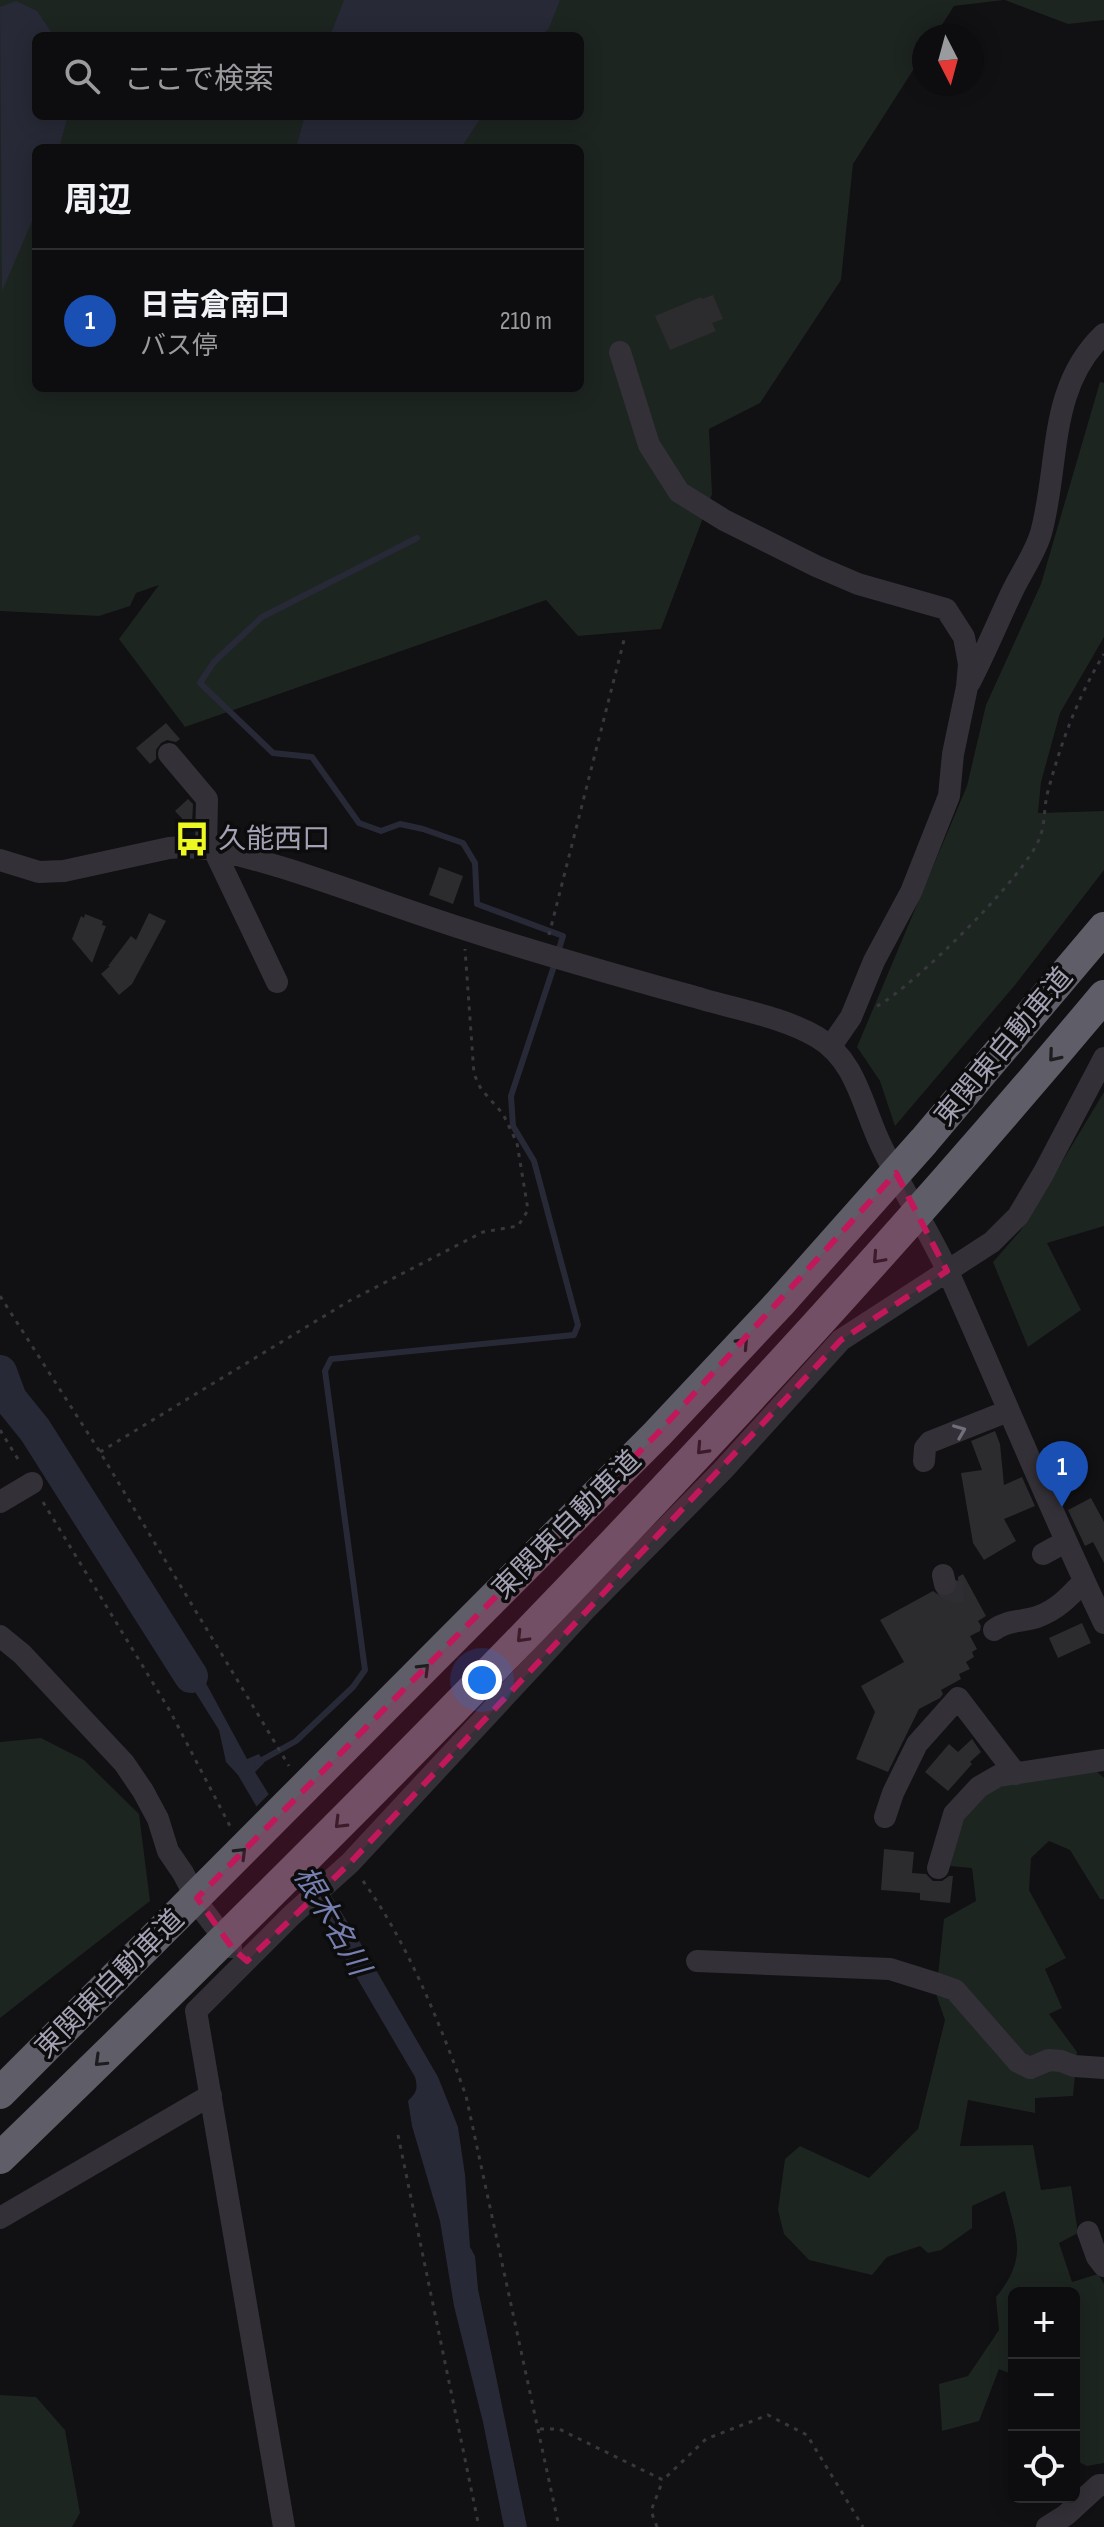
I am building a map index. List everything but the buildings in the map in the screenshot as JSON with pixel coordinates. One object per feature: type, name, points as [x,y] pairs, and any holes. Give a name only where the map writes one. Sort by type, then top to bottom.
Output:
[{"type":"highway","name":"東関東自動車道","points":[[0,2093],[657,1434],[780,1303],[924,1141],[1104,928]]},
{"type":"highway","name":"東関東自動車道","points":[[0,2158],[397,1766],[602,1555],[807,1337],[948,1179],[1104,996]]},
{"type":"street","points":[[967,687],[1040,537],[1052,482],[1060,411],[1072,374],[1104,334]]},
{"type":"street","points":[[620,352],[649,445],[679,492],[724,520],[816,566],[858,584],[946,609],[964,637],[969,664],[967,687],[953,754],[949,796],[911,892],[874,961],[851,1017],[831,1046]]},
{"type":"street","points":[[169,754],[207,799],[210,850],[277,982]]},
{"type":"street","points":[[0,860],[39,872],[64,871],[169,848],[210,850],[259,861],[463,929],[796,1026],[831,1046],[849,1068],[861,1091],[879,1141],[947,1271],[1065,1542],[1093,1586],[1104,1623]]},
{"type":"street","points":[[284,2527],[196,2011],[292,1915],[346,1867],[574,1621],[723,1470],[841,1340],[992,1242],[1018,1216],[1104,1058]]},
{"type":"street","points":[[924,1461],[925,1448],[930,1442],[1008,1411]]},
{"type":"street","points":[[0,1502],[32,1483]]},
{"type":"street","points":[[1043,1554],[1065,1542]]},
{"type":"street","points":[[994,1630],[1002,1623],[1018,1622],[1050,1611],[1093,1586]]},
{"type":"street","points":[[0,1636],[22,1654],[124,1763],[158,1819],[168,1851],[202,1909],[233,1949],[247,1961]]},
{"type":"street","points":[[885,1817],[917,1744],[958,1698],[1016,1774]]},
{"type":"street","points":[[938,1868],[954,1814],[979,1787],[998,1776],[1104,1760]]},
{"type":"street","points":[[697,1961],[890,1969],[955,1990],[1018,2062],[1030,2068],[1049,2060],[1104,2068]]},
{"type":"street","points":[[0,2218],[211,2095]]},
{"type":"street","points":[[1088,2232],[1097,2257],[1104,2266]]},
{"type":"street","points":[[1047,2527],[1066,2515],[1099,2485],[1104,2485]]},
{"type":"path","points":[[551,956],[553,922],[624,640]]},
{"type":"path","points":[[851,1017],[880,1005],[912,980],[1015,877],[1040,838],[1046,797],[1064,737],[1084,687],[1104,654]]},
{"type":"path","points":[[100,1452],[349,1301],[483,1232],[518,1226],[528,1210],[517,1143],[503,1114],[481,1089],[474,1074],[463,929]]},
{"type":"path","points":[[0,1296],[100,1452],[292,1771]]},
{"type":"path","points":[[0,1430],[170,1711],[233,1831]]},
{"type":"path","points":[[346,1867],[374,1896],[394,1931],[466,2096],[559,2527]]},
{"type":"path","points":[[398,2135],[479,2527]]},
{"type":"path","points":[[657,2527],[651,2511],[663,2480],[706,2439],[768,2415],[807,2435],[863,2527]]},
{"type":"path","points":[[539,2429],[559,2429],[663,2480]]},
{"type":"highlighted area","points":[[896,1173],[947,1271],[841,1340],[350,1863],[247,1961],[233,1949],[197,1898],[657,1434]]},
{"type":"shaded area","points":[[0,0],[1003,0],[954,6],[943,24],[912,24],[912,72],[853,164],[841,280],[760,403],[709,429],[712,494],[661,629],[578,636],[546,600],[185,727],[119,639],[159,585],[136,593],[130,606],[99,616],[0,611]]},
{"type":"shaded area","points":[[1005,0],[1104,0],[1104,20],[1068,24]]},
{"type":"shaded area","points":[[1100,382],[1104,383],[1104,637],[1060,713],[1041,782],[1038,813],[1104,811],[1104,870],[1015,985],[895,1126],[880,1081],[857,1047],[967,786],[986,705],[1041,584]]},
{"type":"shaded area","points":[[1104,1092],[1104,1226],[1047,1243],[1081,1310],[1028,1347],[993,1262],[1021,1230]]},
{"type":"shaded area","points":[[41,1738],[84,1760],[139,1814],[150,1901],[0,2018],[0,1742]]},
{"type":"shaded area","points":[[1095,1770],[1104,1778],[1104,1899],[1100,1899],[1070,1850],[1049,1841],[1031,1858],[1029,1890],[1066,1958],[1045,1969],[1062,2008],[1049,2014],[1077,2052],[1073,2096],[1035,2098],[1035,2113],[968,2100],[960,2146],[1033,2145],[1041,2190],[1071,2186],[1078,2233],[1059,2243],[1072,2282],[1098,2274],[1104,2284],[1104,2463],[1087,2466],[1080,2463],[1080,2287],[1008,2287],[1008,2373],[999,2369],[979,2421],[942,2431],[939,2384],[968,2376],[999,2330],[996,2297],[1013,2270],[1017,2246],[1005,2191],[972,2206],[972,2228],[941,2250],[928,2253],[920,2246],[887,2257],[872,2275],[809,2260],[784,2234],[778,2210],[785,2159],[800,2146],[869,2178],[918,2129],[945,2020],[936,1994],[944,1919],[976,1901],[972,1868],[950,1866],[962,1819],[993,1788]]},
{"type":"shaded area","points":[[0,2395],[36,2397],[65,2430],[80,2513],[72,2527],[0,2527]]},
{"type":"water","points":[[344,0],[560,0],[545,32],[332,32]]},
{"type":"water","points":[[16,1],[37,11],[51,32],[32,32],[32,120],[67,120],[60,144],[32,144],[32,221],[2,291],[0,7]]},
{"type":"water","points":[[304,120],[479,120],[464,144],[297,144]]},
{"type":"water","points":[[158,1633],[181,1643],[247,1759],[259,1754],[264,1763],[255,1772],[361,1944],[438,2077],[458,2127],[470,2247],[475,2256],[478,2289],[527,2527],[504,2527],[483,2422],[454,2306],[440,2221],[412,2126],[408,2101],[416,2090],[415,2077],[238,1775],[226,1762],[219,1730]]},
{"type":"pier","points":[[271,1792],[322,1874],[302,1894],[253,1810]]},
{"type":"waterway","points":[[417,538],[262,617],[214,662],[200,683],[273,753],[312,757],[359,823],[381,831],[400,824],[463,843],[475,863],[477,904],[563,936],[558,952]]},
{"type":"waterway","points":[[255,1764],[296,1741],[353,1687],[365,1670],[325,1371],[331,1359],[574,1335],[578,1325],[534,1161],[513,1126],[511,1096],[555,963]]},
{"type":"waterway","name":"根木名川","points":[[0,1372],[10,1399],[35,1430],[191,1676]]},
{"type":"tunnel","points":[[945,1584],[956,1592],[973,1591]]},
{"type":"place","name":"久能西口","points":[[192,839]]},
{"type":"place","name":"日吉倉南口","points":[[1062,1507]]}]
